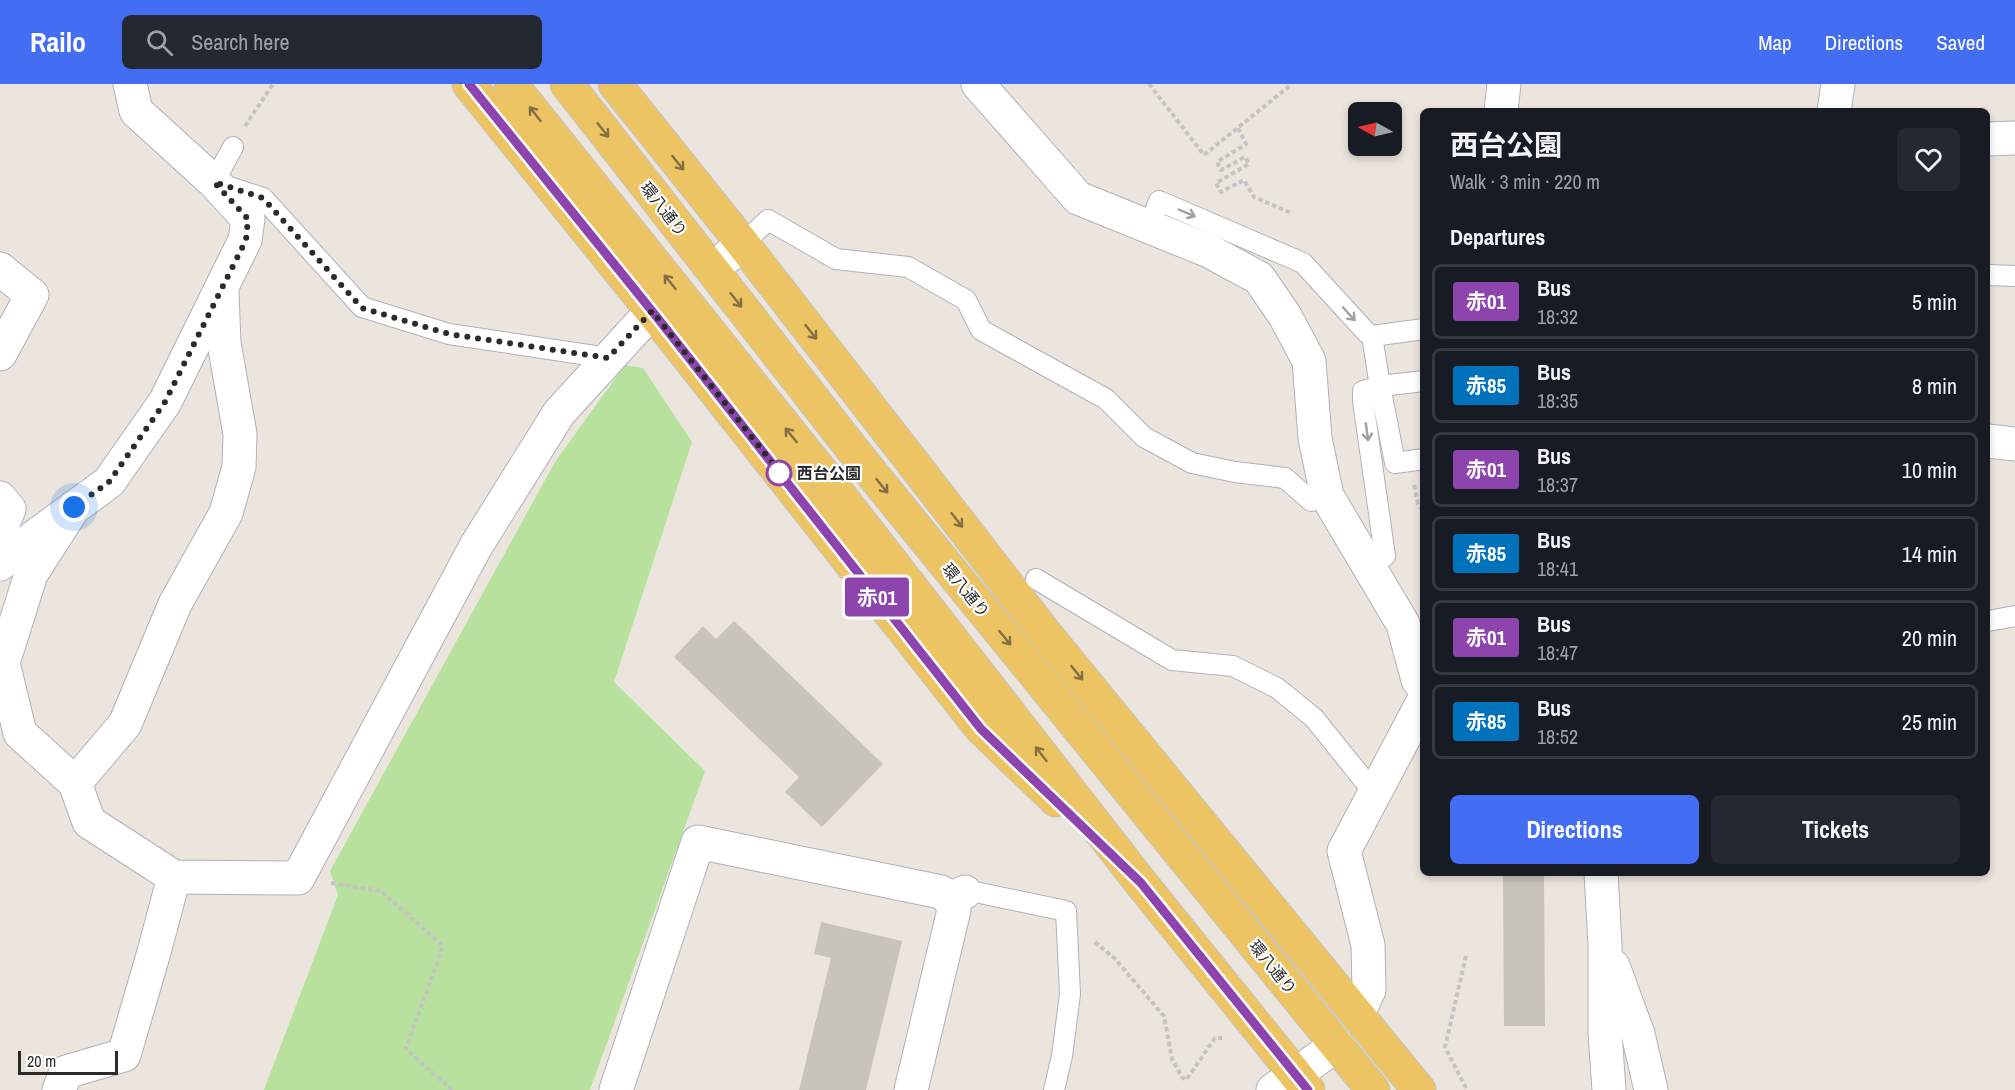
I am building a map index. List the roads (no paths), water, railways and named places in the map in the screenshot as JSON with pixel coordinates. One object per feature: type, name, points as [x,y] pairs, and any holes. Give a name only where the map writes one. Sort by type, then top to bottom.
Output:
[{"type":"main road","points":[[469,84],[652,311],[981,729],[1141,883]]},
{"type":"main road","points":[[512,84],[823,474],[1141,883],[1292,1085]]},
{"type":"main road","name":"環八通り","points":[[567,84],[860,459],[1373,1090]]},
{"type":"main road","points":[[615,84],[735,251],[1419,1090]]},
{"type":"street","points":[[0,564],[109,482],[165,402],[246,240],[248,219],[214,182],[136,111],[130,84]]},
{"type":"street","points":[[978,84],[1078,198],[1209,251],[1259,278],[1285,316],[1309,361],[1315,438],[1327,496],[1402,624],[1420,683]]},
{"type":"street","points":[[1501,108],[1504,84]]},
{"type":"street","points":[[1834,108],[1838,84]]},
{"type":"street","points":[[1990,139],[2015,138]]},
{"type":"street","points":[[0,269],[32,295],[0,354]]},
{"type":"street","points":[[75,783],[125,724],[175,604],[226,513],[240,467],[240,434],[224,343],[222,291]]},
{"type":"street","points":[[74,507],[31,574],[3,663],[20,734],[75,783],[89,822],[174,877],[298,878],[476,546],[559,413],[652,311]]},
{"type":"street","points":[[1990,441],[2015,444]]},
{"type":"street","points":[[0,498],[9,509],[0,531]]},
{"type":"street","points":[[1358,1014],[1369,990],[1368,945],[1344,851],[1420,708]]},
{"type":"street","points":[[616,1090],[698,842],[957,896],[911,1090]]},
{"type":"street","points":[[1601,876],[1605,945],[1605,1033],[1609,1090]]},
{"type":"street","points":[[59,1090],[66,1072],[124,1055],[174,877]]},
{"type":"street","points":[[1605,945],[1638,1034],[1651,1090]]},
{"type":"street","points":[[1292,1085],[1337,1045]]},
{"type":"lane","points":[[233,147],[214,182],[263,198],[362,308],[449,334],[608,358]]},
{"type":"lane","points":[[1149,227],[1159,201],[1303,263],[1372,336],[1420,330]]},
{"type":"lane","points":[[735,251],[768,220],[836,259],[908,267],[966,300],[981,330],[1106,399],[1144,437],[1192,463],[1235,472],[1285,478],[1311,501],[1327,496]]},
{"type":"lane","points":[[1990,275],[2015,276]]},
{"type":"lane","points":[[1372,336],[1395,463],[1418,468]]},
{"type":"lane","points":[[1369,568],[1385,556],[1363,400],[1364,391],[1420,382]]},
{"type":"lane","points":[[1036,579],[1172,660],[1233,666],[1277,688],[1314,718],[1375,794]]},
{"type":"lane","points":[[1990,621],[2015,616]]},
{"type":"lane","points":[[957,896],[980,893],[1066,911],[1070,994],[1062,1056],[1054,1090]]},
{"type":"place","name":"西台公園","points":[[779,473]]}]
